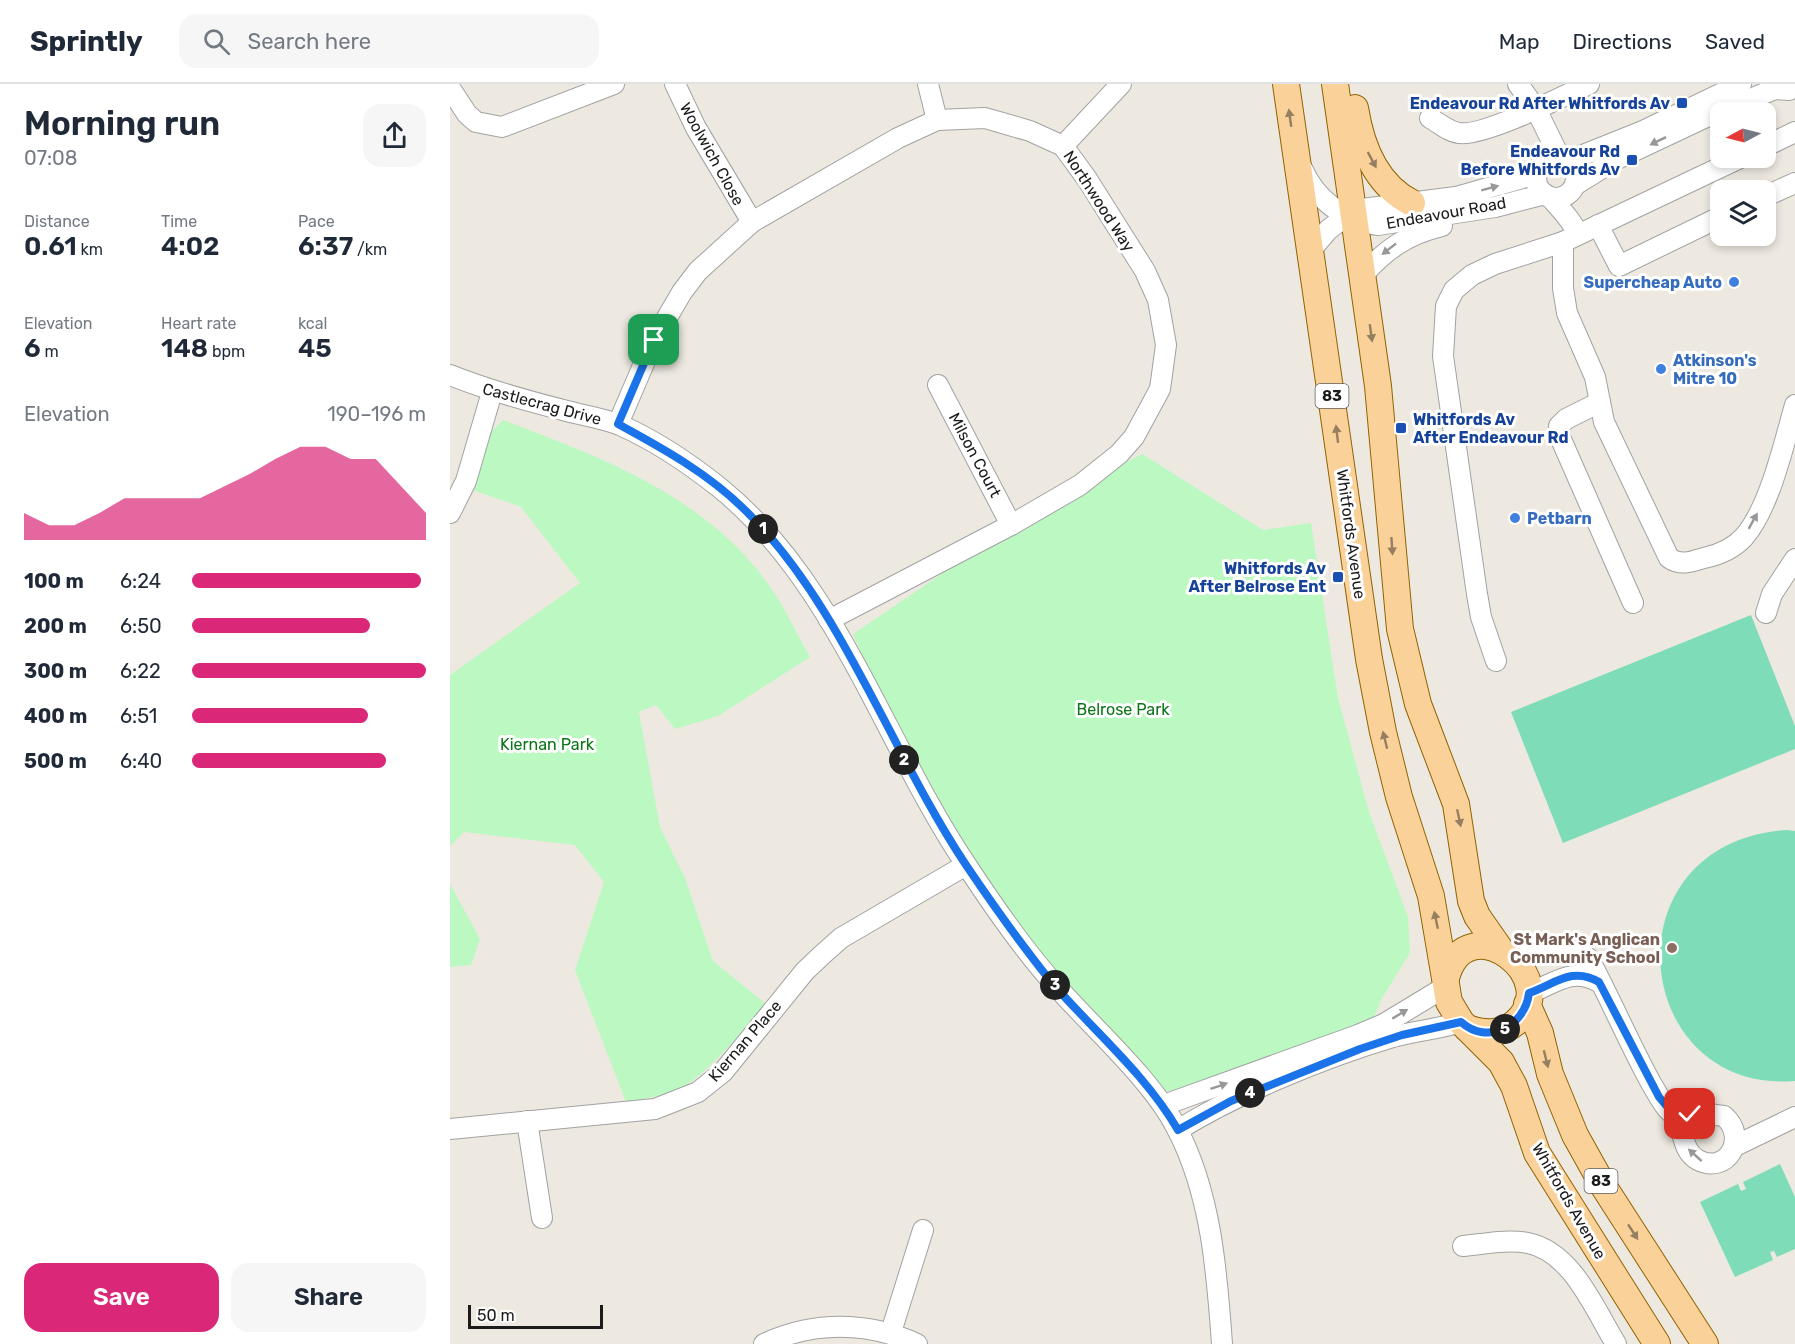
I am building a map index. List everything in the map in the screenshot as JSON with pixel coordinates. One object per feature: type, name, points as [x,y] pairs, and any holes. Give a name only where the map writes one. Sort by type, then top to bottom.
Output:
[{"type":"main road","name":"Whitfords Avenue","points":[[1286,84],[1356,580],[1383,732],[1399,797],[1431,896],[1449,1002],[1464,1025],[1501,1062],[1521,1104],[1537,1153],[1657,1344]]},
{"type":"main road","name":"83","points":[[1335,84],[1378,386],[1400,629],[1418,704],[1456,804],[1471,901],[1477,916],[1523,972],[1528,998],[1550,1074],[1575,1135],[1604,1187],[1705,1344]]},
{"type":"main road","points":[[1351,84],[1362,141],[1380,176],[1395,194],[1412,203]]},
{"type":"main road","points":[[1445,982],[1455,958],[1465,951],[1484,946],[1505,952]]},
{"type":"main road","points":[[1464,1025],[1477,1032],[1499,1031],[1518,1020],[1528,998]]},
{"type":"street","points":[[450,88],[467,114],[476,122],[502,127],[614,84]]},
{"type":"street","name":"Woolwich Close","points":[[675,84],[696,128],[752,222]]},
{"type":"street","points":[[928,84],[937,120]]},
{"type":"street","points":[[1063,146],[1121,84]]},
{"type":"street","points":[[1518,84],[1536,109],[1543,129],[1541,137],[1553,163],[1575,172],[1559,193],[1563,214],[1570,231],[1560,255],[1567,314],[1596,377],[1604,422],[1669,558],[1676,563],[1686,563],[1709,557],[1729,549],[1744,537],[1780,458],[1795,405]]},
{"type":"street","points":[[1430,118],[1456,133],[1481,131],[1589,84]]},
{"type":"street","name":"Endeavour Road","points":[[1352,215],[1456,197],[1632,136],[1741,84]]},
{"type":"street","name":"Endeavour Road","points":[[1295,152],[1305,176],[1318,195],[1336,210],[1366,223],[1384,224],[1495,207],[1559,193],[1617,159],[1704,118],[1774,89],[1788,88]]},
{"type":"street","name":"Northwood Way","points":[[618,424],[654,340],[682,292],[698,271],[752,222],[898,138],[937,120],[963,117],[1006,123],[1063,146],[1087,179],[1144,271],[1158,300],[1164,326],[1165,364],[1160,389],[1134,437],[1119,454],[1080,485],[1011,525],[829,620]]},
{"type":"street","points":[[1776,141],[1795,132]]},
{"type":"street","points":[[1553,163],[1538,185],[1559,193]]},
{"type":"street","points":[[1496,661],[1481,617],[1477,594],[1443,356],[1446,306],[1454,290],[1472,275],[1570,231],[1598,225],[1719,168]]},
{"type":"street","points":[[1776,192],[1795,183]]},
{"type":"street","points":[[1363,275],[1385,251],[1401,240],[1426,230],[1513,209],[1519,200]]},
{"type":"street","points":[[1310,251],[1328,230],[1352,215]]},
{"type":"street","points":[[1598,225],[1619,266],[1710,222]]},
{"type":"street","name":"Castlecrag Drive","points":[[450,375],[492,392],[618,424],[693,467],[745,510],[793,564],[829,620],[927,802],[966,866],[1053,983],[1164,1105],[1178,1130],[1201,1192],[1212,1247],[1222,1344]]},
{"type":"street","name":"Milson Court","points":[[938,385],[1011,525]]},
{"type":"street","points":[[450,513],[466,481],[492,392]]},
{"type":"street","points":[[1600,402],[1566,419],[1559,426],[1560,437],[1633,603]]},
{"type":"street","points":[[1766,613],[1772,594],[1795,559]]},
{"type":"street","name":"Kiernan Place","points":[[450,1129],[655,1109],[698,1092],[723,1072],[805,971],[829,948],[841,938],[966,866]]},
{"type":"street","points":[[1505,952],[1550,948],[1579,952],[1589,959],[1659,1097],[1677,1118],[1687,1150],[1701,1162],[1709,1164],[1725,1159],[1735,1146],[1795,1117]]},
{"type":"street","points":[[1528,998],[1569,975],[1588,976],[1599,982]]},
{"type":"street","points":[[1164,1105],[1384,1024],[1445,982]]},
{"type":"street","points":[[1178,1130],[1231,1101],[1340,1056],[1402,1035],[1464,1025]]},
{"type":"street","points":[[1677,1118],[1700,1113],[1724,1116],[1734,1129],[1735,1146]]},
{"type":"street","points":[[527,1121],[542,1218]]},
{"type":"street","points":[[891,1332],[923,1230]]},
{"type":"street","points":[[1463,1246],[1526,1243],[1552,1252],[1569,1268],[1616,1344]]},
{"type":"street","points":[[764,1344],[786,1334],[833,1327],[891,1332],[917,1344]]},
{"type":"green space","name":"Kiernan Park","points":[[503,420],[619,467],[690,508],[722,533],[751,563],[777,597],[810,657],[718,716],[675,729],[656,705],[639,712],[660,827],[685,878],[713,961],[766,1004],[702,1073],[680,1088],[653,1097],[626,1102],[575,970],[604,882],[575,845],[464,832],[450,846],[450,675],[580,583],[521,507],[470,489],[489,434]]},
{"type":"green space","name":"Belrose Park","points":[[1142,454],[1263,530],[1311,523],[1338,698],[1369,812],[1408,917],[1410,953],[1382,998],[1372,1022],[1218,1086],[1165,1091],[1059,990],[959,870],[853,634],[1024,518],[1080,485]]},
{"type":"green space","points":[[1751,615],[1795,726],[1795,749],[1563,843],[1511,712]]},
{"type":"green space","points":[[1787,830],[1795,831],[1795,1081],[1740,1075],[1699,1050],[1672,1011],[1660,966],[1665,919],[1688,877],[1728,845]]},
{"type":"green space","points":[[450,884],[480,939],[471,965],[450,967]]},
{"type":"green space","points":[[1780,1164],[1795,1197],[1795,1249],[1777,1257],[1774,1251],[1770,1252],[1773,1260],[1735,1277],[1700,1202],[1738,1184],[1741,1191],[1746,1189],[1743,1182]]},
{"type":"place","name":"Endeavour Rd After Whitfords Av","points":[[1682,103]]},
{"type":"place","name":"Endeavour Rd Before Whitfords Av","points":[[1632,160]]},
{"type":"place","name":"Supercheap Auto","points":[[1734,282]]},
{"type":"place","name":"Atkinson's Mitre 10","points":[[1661,369]]},
{"type":"place","name":"Whitfords Av After Endeavour Rd","points":[[1401,428]]},
{"type":"place","name":"Petbarn","points":[[1515,518]]},
{"type":"place","name":"Whitfords Av After Belrose Ent","points":[[1338,577]]},
{"type":"place","name":"St Mark's Anglican Community School","points":[[1672,948]]},
{"type":"route","points":[[654,340],[618,424],[693,467],[721,489],[745,510],[793,564],[829,620],[927,802],[966,866],[1053,983],[1164,1105],[1178,1130],[1198,1117],[1231,1101],[1301,1071],[1390,1038],[1461,1022],[1467,1028],[1477,1032],[1488,1033],[1510,1027],[1525,1011],[1529,993],[1547,987],[1559,978],[1579,974],[1599,982],[1633,1050],[1667,1109],[1677,1118],[1690,1114]]}]
